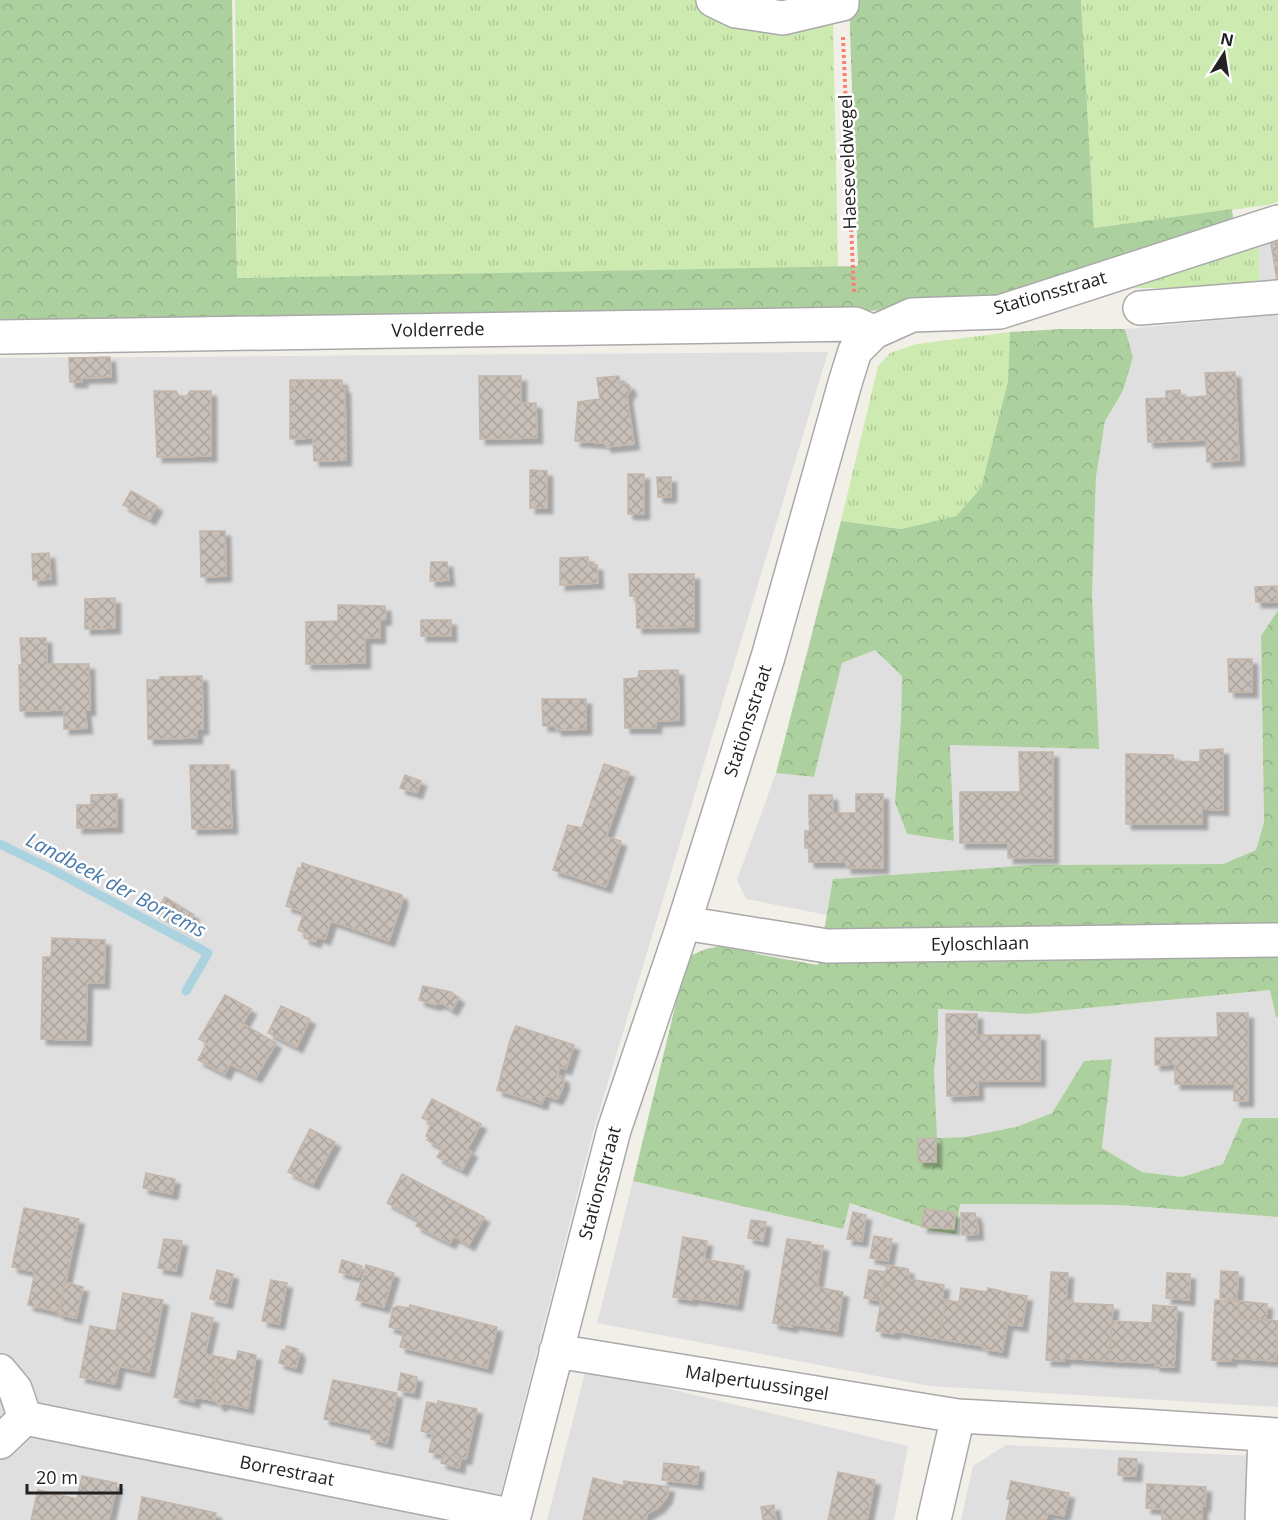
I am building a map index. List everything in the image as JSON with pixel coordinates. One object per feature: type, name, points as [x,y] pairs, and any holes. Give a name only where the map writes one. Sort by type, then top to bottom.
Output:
[{"type":"street","points":[[713,0],[736,11],[783,18],[842,2]]},
{"type":"street","name":"Stationsstraat","points":[[514,1518],[614,1130],[684,923],[768,657],[845,383],[865,328],[912,315],[1000,312],[1278,222]]},
{"type":"street","points":[[1140,308],[1278,297]]},
{"type":"street","name":"Volderrede","points":[[0,337],[865,328]]},
{"type":"street","name":"Eyloschlaan","points":[[684,923],[827,946],[1278,940]]},
{"type":"street","name":"Malpertuussingel","points":[[556,1350],[957,1416],[1272,1435]]},
{"type":"street","points":[[0,1371],[15,1389],[25,1418],[0,1443]]},
{"type":"street","points":[[934,1520],[957,1416]]},
{"type":"street","name":"Borrestraat","points":[[25,1418],[514,1518]]},
{"type":"street","points":[[1262,1520],[1272,1435]]},
{"type":"path","name":"Haeseveldwegel","points":[[842,2],[865,328]]},
{"type":"shaded area","points":[[1278,235],[1278,286],[1260,288],[1258,241]]},
{"type":"shaded area","points":[[1278,315],[1278,610],[1261,636],[1264,822],[1256,850],[1223,864],[1033,865],[834,879],[827,915],[746,899],[737,880],[776,773],[814,777],[842,663],[875,649],[902,676],[901,721],[907,834],[954,841],[950,745],[1092,596],[1096,477],[1105,421],[1123,391],[1133,357],[1125,329]]},
{"type":"shaded area","points":[[828,352],[593,1132],[494,1520],[0,1520],[0,358]]},
{"type":"shaded area","points":[[1270,990],[1276,1017],[1278,1017],[1278,1118],[1243,1118],[1224,1164],[1182,1177],[1142,1172],[1102,1148],[1112,1059],[1084,1061],[1052,1113],[1016,1127],[965,1137],[936,1138],[934,1072],[938,1034],[937,1009],[1027,1014]]},
{"type":"shaded area","points":[[633,1181],[843,1229],[850,1203],[933,1231],[955,1234],[960,1204],[1119,1205],[1278,1217],[1278,1407],[930,1386],[597,1323]]},
{"type":"shaded area","points":[[586,1369],[908,1446],[894,1520],[547,1520]]},
{"type":"shaded area","points":[[1006,1445],[1278,1457],[1278,1520],[961,1520],[973,1466]]},
{"type":"green space","points":[[0,0],[232,0],[237,278],[858,266],[849,0],[1081,0],[1094,228],[1232,209],[1234,226],[996,300],[890,310],[821,313],[0,322]]},
{"type":"green space","points":[[235,0],[698,0],[833,18],[838,267],[237,278]]},
{"type":"green space","points":[[1081,0],[1278,0],[1278,202],[1094,228]]},
{"type":"green space","points":[[1258,241],[1260,288],[1134,288]]},
{"type":"green space","points":[[1125,329],[1133,357],[1123,391],[1105,421],[1096,477],[1092,596],[1099,749],[950,745],[954,841],[907,834],[895,802],[902,676],[875,650],[842,663],[814,777],[776,773],[841,521],[901,529],[956,516],[981,488],[1008,381],[1010,332]]},
{"type":"green space","points":[[1010,332],[1008,381],[981,488],[956,516],[901,529],[841,521],[878,366],[890,353],[917,344]]},
{"type":"green space","points":[[1278,610],[1278,1017],[1276,1017],[1270,990],[1027,1014],[938,1009],[934,1072],[937,1138],[965,1137],[1016,1127],[1052,1113],[1084,1061],[1112,1059],[1102,1148],[1142,1172],[1182,1177],[1223,1164],[1243,1118],[1278,1118],[1278,1217],[1119,1205],[960,1204],[956,1234],[933,1231],[850,1203],[843,1229],[633,1181],[687,957],[706,949],[726,945],[762,955],[818,965],[833,879],[1033,865],[1223,864],[1256,850],[1264,822],[1261,636]]},
{"type":"building","points":[[1278,242],[1278,280],[1277,280],[1271,244]]},
{"type":"building","points":[[110,357],[111,377],[82,378],[82,382],[70,382],[69,358]]},
{"type":"building","points":[[1235,372],[1239,460],[1207,462],[1206,440],[1148,442],[1146,399],[1166,398],[1166,391],[1180,390],[1181,398],[1207,396],[1205,373]]},
{"type":"building","points":[[479,376],[521,376],[521,403],[536,403],[537,438],[480,439]]},
{"type":"building","points":[[619,376],[620,384],[628,384],[631,389],[627,396],[634,444],[606,447],[605,443],[575,441],[578,402],[600,399],[597,378]]},
{"type":"building","points":[[290,380],[342,380],[342,388],[290,389]]},
{"type":"building","points":[[345,388],[346,460],[314,461],[313,438],[290,439],[290,389]]},
{"type":"building","points":[[154,391],[176,391],[179,396],[187,396],[190,391],[211,391],[211,456],[157,457]]},
{"type":"building","points":[[530,470],[547,471],[547,508],[530,508]]},
{"type":"building","points":[[628,474],[644,474],[644,514],[628,514]]},
{"type":"building","points":[[657,477],[671,477],[671,497],[658,497]]},
{"type":"building","points":[[131,491],[157,506],[150,519],[123,505]]},
{"type":"building","points":[[200,531],[225,531],[226,576],[201,577]]},
{"type":"building","points":[[49,553],[51,579],[33,580],[32,554]]},
{"type":"building","points":[[588,557],[588,565],[597,565],[598,583],[560,585],[560,558]]},
{"type":"building","points":[[431,562],[447,562],[449,580],[430,581]]},
{"type":"building","points":[[629,574],[694,574],[694,627],[637,628],[636,596],[630,596]]},
{"type":"building","points":[[1277,586],[1277,602],[1256,602],[1255,587]]},
{"type":"building","points":[[115,598],[115,628],[85,629],[85,599]]},
{"type":"building","points":[[338,605],[385,606],[386,619],[380,620],[380,638],[365,638],[365,663],[306,664],[306,622],[338,621]]},
{"type":"building","points":[[421,620],[451,620],[451,636],[421,636]]},
{"type":"building","points":[[20,638],[46,638],[47,664],[89,664],[90,710],[85,710],[87,728],[64,729],[64,710],[20,711],[19,665],[22,665]]},
{"type":"building","points":[[1228,659],[1252,659],[1252,692],[1229,692]]},
{"type":"building","points":[[678,670],[679,720],[656,721],[656,728],[625,728],[624,679],[638,678],[639,671]]},
{"type":"building","points":[[202,676],[203,729],[197,729],[197,738],[148,739],[147,680],[160,680],[160,677]]},
{"type":"building","points":[[542,699],[586,699],[586,729],[556,730],[556,726],[543,726]]},
{"type":"building","points":[[1223,749],[1223,810],[1202,809],[1202,824],[1126,824],[1126,754],[1173,755],[1174,761],[1200,762],[1200,750]]},
{"type":"building","points":[[1019,752],[1053,752],[1053,858],[1008,858],[1008,843],[960,843],[960,792],[1020,792]]},
{"type":"building","points":[[604,764],[629,772],[606,837],[621,841],[606,887],[553,870],[568,825],[582,828]]},
{"type":"building","points":[[190,765],[229,765],[232,828],[192,829]]},
{"type":"building","points":[[405,775],[421,781],[417,793],[400,788]]},
{"type":"building","points":[[117,794],[117,827],[77,828],[77,805],[91,805],[91,795]]},
{"type":"building","points":[[856,794],[883,794],[883,868],[846,868],[846,862],[809,862],[809,848],[805,848],[805,831],[810,831],[809,795],[832,795],[833,813],[856,813]]},
{"type":"building","points":[[302,863],[402,895],[402,902],[389,941],[331,921],[325,939],[317,937],[315,942],[304,938],[306,933],[298,930],[304,912],[286,906],[298,868],[301,869]]},
{"type":"building","points":[[165,897],[194,915],[186,929],[156,912]]},
{"type":"building","points":[[52,938],[105,940],[104,983],[87,983],[86,1040],[41,1039],[43,957],[51,957]]},
{"type":"building","points":[[423,986],[451,992],[459,998],[452,1010],[443,1004],[437,1003],[436,1005],[419,1000]]},
{"type":"building","points":[[225,995],[251,1009],[243,1024],[276,1043],[256,1077],[230,1064],[225,1074],[198,1060],[207,1043],[199,1039]]},
{"type":"building","points":[[281,1006],[310,1019],[297,1047],[268,1033]]},
{"type":"building","points":[[1217,1013],[1248,1013],[1248,1101],[1234,1101],[1234,1084],[1175,1084],[1175,1064],[1155,1065],[1155,1038],[1218,1037]]},
{"type":"building","points":[[946,1014],[977,1014],[977,1035],[1040,1035],[1040,1081],[978,1081],[978,1095],[947,1096]]},
{"type":"building","points":[[516,1026],[574,1045],[566,1069],[560,1067],[557,1076],[563,1077],[564,1083],[557,1099],[545,1095],[542,1104],[497,1090]]},
{"type":"building","points":[[432,1099],[481,1124],[467,1150],[472,1152],[462,1170],[437,1157],[443,1148],[427,1140],[429,1137],[426,1136],[431,1124],[435,1124],[422,1118]]},
{"type":"building","points":[[310,1129],[335,1142],[313,1184],[288,1172]]},
{"type":"building","points":[[936,1138],[936,1162],[918,1162],[918,1139]]},
{"type":"building","points":[[146,1173],[175,1179],[172,1194],[143,1188]]},
{"type":"building","points":[[402,1174],[484,1217],[469,1245],[454,1236],[450,1243],[416,1226],[419,1220],[387,1203]]},
{"type":"building","points":[[24,1208],[79,1219],[59,1312],[28,1305],[35,1272],[12,1267]]},
{"type":"building","points":[[924,1209],[955,1213],[954,1229],[922,1227]]},
{"type":"building","points":[[853,1212],[866,1215],[862,1241],[847,1239]]},
{"type":"building","points":[[961,1213],[975,1213],[978,1234],[962,1235]]},
{"type":"building","points":[[751,1220],[766,1222],[763,1241],[748,1238]]},
{"type":"building","points":[[874,1236],[892,1239],[888,1261],[870,1258]]},
{"type":"building","points":[[683,1237],[707,1241],[704,1259],[744,1266],[737,1305],[673,1297]]},
{"type":"building","points":[[164,1239],[182,1241],[176,1271],[158,1268]]},
{"type":"building","points":[[787,1239],[823,1246],[817,1287],[843,1292],[837,1331],[773,1323]]},
{"type":"building","points":[[342,1260],[362,1266],[359,1277],[339,1272]]},
{"type":"building","points":[[366,1265],[394,1273],[384,1307],[356,1300]]},
{"type":"building","points":[[887,1265],[908,1269],[909,1279],[944,1285],[942,1299],[946,1300],[939,1339],[895,1331],[894,1334],[876,1331]]},
{"type":"building","points":[[217,1270],[233,1274],[227,1303],[210,1299]]},
{"type":"building","points":[[869,1270],[886,1272],[881,1301],[864,1298]]},
{"type":"building","points":[[1221,1271],[1238,1272],[1237,1299],[1220,1298]]},
{"type":"building","points":[[1051,1272],[1068,1273],[1066,1300],[1073,1301],[1073,1303],[1113,1305],[1109,1361],[1064,1358],[1064,1361],[1046,1360]]},
{"type":"building","points":[[1167,1273],[1190,1274],[1189,1300],[1166,1298]]},
{"type":"building","points":[[271,1280],[287,1283],[279,1324],[262,1321]]},
{"type":"building","points":[[65,1282],[83,1287],[76,1318],[58,1314]]},
{"type":"building","points":[[961,1288],[987,1292],[988,1288],[1013,1294],[1002,1352],[983,1349],[984,1346],[939,1339],[946,1300],[959,1302]]},
{"type":"building","points":[[123,1293],[163,1300],[149,1372],[119,1366],[115,1384],[80,1377],[90,1326],[116,1331]]},
{"type":"building","points":[[1013,1294],[1027,1296],[1022,1326],[1007,1324]]},
{"type":"building","points":[[1215,1300],[1239,1301],[1238,1318],[1278,1321],[1276,1361],[1231,1358],[1231,1361],[1212,1360]]},
{"type":"building","points":[[1239,1301],[1267,1304],[1266,1320],[1238,1318]]},
{"type":"building","points":[[410,1305],[497,1327],[487,1368],[400,1347],[404,1331],[389,1327],[393,1308],[398,1306],[409,1308]]},
{"type":"building","points":[[1153,1305],[1177,1307],[1174,1367],[1155,1366],[1155,1363],[1109,1361],[1112,1321],[1152,1323]]},
{"type":"building","points":[[192,1313],[213,1318],[205,1354],[220,1357],[211,1400],[195,1397],[194,1402],[174,1397]]},
{"type":"building","points":[[287,1346],[298,1349],[297,1352],[300,1353],[296,1368],[279,1363],[282,1350],[285,1350]]},
{"type":"building","points":[[238,1351],[256,1355],[248,1408],[224,1403],[219,1406],[216,1401],[211,1400],[220,1357],[236,1361]]},
{"type":"building","points":[[401,1373],[417,1377],[414,1393],[398,1390]]},
{"type":"building","points":[[333,1380],[397,1393],[387,1443],[371,1439],[373,1430],[324,1419]]},
{"type":"building","points":[[438,1401],[477,1409],[466,1459],[429,1452],[433,1434],[421,1431],[427,1402],[438,1404]]},
{"type":"building","points":[[443,1455],[461,1458],[459,1468],[441,1463]]},
{"type":"building","points":[[1119,1458],[1137,1459],[1136,1476],[1118,1475]]},
{"type":"building","points":[[664,1463],[699,1467],[697,1484],[662,1480]]},
{"type":"building","points":[[838,1472],[875,1480],[867,1520],[828,1520]]},
{"type":"building","points":[[82,1476],[117,1483],[109,1520],[31,1520],[38,1490],[77,1499]]},
{"type":"building","points":[[593,1478],[624,1486],[624,1481],[669,1487],[667,1497],[659,1507],[647,1514],[646,1520],[583,1520]]},
{"type":"building","points":[[1011,1481],[1069,1493],[1064,1516],[1048,1513],[1046,1520],[1006,1520]]},
{"type":"building","points":[[1147,1484],[1206,1487],[1202,1520],[1162,1520],[1162,1509],[1146,1508]]},
{"type":"building","points":[[142,1497],[180,1505],[176,1520],[138,1520]]},
{"type":"building","points":[[180,1505],[216,1513],[215,1520],[176,1520]]},
{"type":"building","points":[[774,1505],[776,1520],[763,1520],[761,1507]]},
{"type":"waterway","name":"Landbeek der Borrems","points":[[0,844],[208,953],[186,991]]}]
